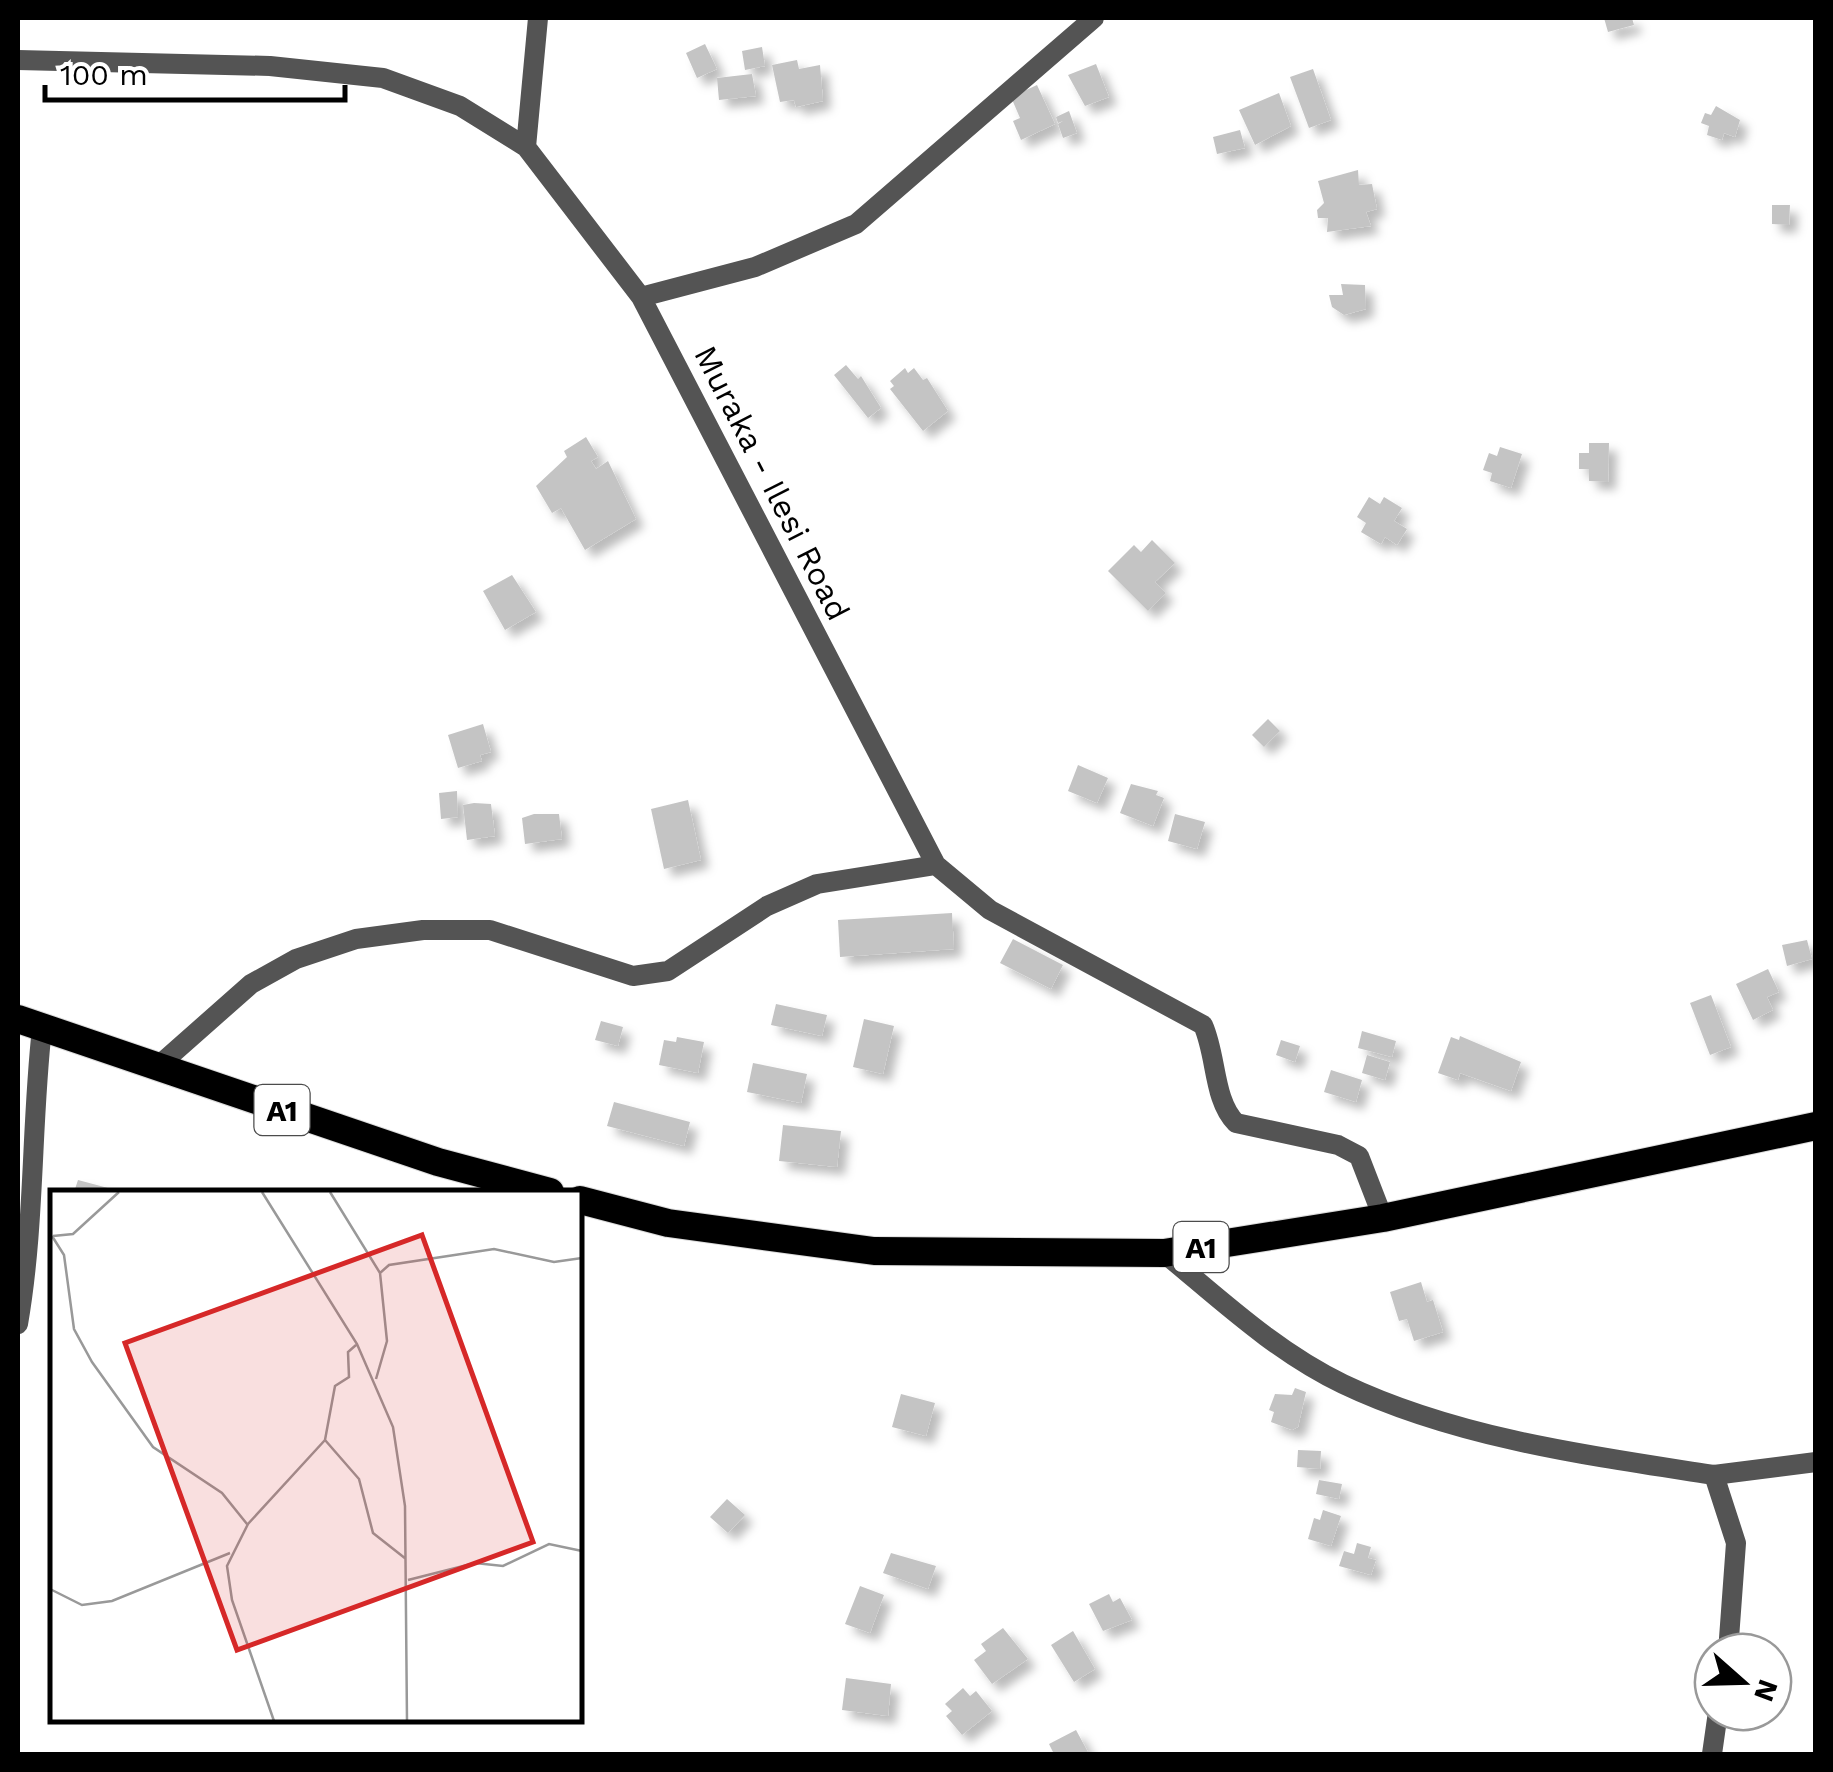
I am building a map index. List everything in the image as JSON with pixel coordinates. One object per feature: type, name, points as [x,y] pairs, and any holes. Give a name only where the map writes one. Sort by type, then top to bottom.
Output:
[{"type":"highway","name":"A1","points":[[30,1023],[438,1162],[543,1190]]},
{"type":"highway","name":"A1","points":[[582,1201],[668,1223],[874,1251],[1164,1253],[1384,1218],[1816,1126]]},
{"type":"street","points":[[18,60],[270,66],[383,78],[460,106],[526,147],[538,18]]},
{"type":"street","points":[[641,296],[756,267],[856,224],[1094,18]]},
{"type":"street","name":"Muraka - Ilesi Road","points":[[526,147],[641,296],[936,865],[990,910],[1203,1025],[1211,1043],[1225,1112],[1236,1124],[1338,1146],[1359,1156],[1384,1218]]},
{"type":"street","points":[[156,1068],[251,984],[296,959],[356,940],[422,930],[490,930],[634,976],[668,971],[752,915],[817,884],[936,865]]},
{"type":"street","points":[[18,1324],[30,1255],[30,1023]]},
{"type":"street","points":[[1164,1253],[1273,1343],[1343,1384],[1465,1428],[1714,1476],[1816,1462]]},
{"type":"street","points":[[1714,1476],[1736,1543],[1729,1632]]},
{"type":"building","points":[[1604,18],[1632,18],[1634,25],[1608,32]]},
{"type":"building","points":[[705,44],[717,69],[697,78],[686,53]]},
{"type":"building","points":[[762,47],[765,66],[745,70],[742,51]]},
{"type":"building","points":[[797,60],[799,69],[820,65],[823,101],[796,107],[794,100],[780,102],[772,65]]},
{"type":"building","points":[[1096,64],[1109,97],[1085,106],[1068,75]]},
{"type":"building","points":[[1313,69],[1331,120],[1309,128],[1290,77]]},
{"type":"building","points":[[752,74],[756,96],[719,100],[717,78]]},
{"type":"building","points":[[1037,85],[1055,124],[1021,140],[1013,121],[1020,118],[1011,97]]},
{"type":"building","points":[[1279,93],[1291,126],[1255,145],[1239,110]]},
{"type":"building","points":[[1716,106],[1740,120],[1735,137],[1724,133],[1722,140],[1707,135],[1709,126],[1701,123],[1705,113],[1711,115]]},
{"type":"building","points":[[1069,111],[1077,133],[1063,138],[1058,124],[1063,121],[1058,123],[1056,117]]},
{"type":"building","points":[[1240,130],[1245,148],[1217,154],[1213,137]]},
{"type":"building","points":[[1358,170],[1359,185],[1372,184],[1377,209],[1366,212],[1371,226],[1327,232],[1328,218],[1318,218],[1317,210],[1324,203],[1318,181]]},
{"type":"building","points":[[1772,205],[1790,205],[1789,225],[1772,224]]},
{"type":"building","points":[[1341,284],[1365,285],[1366,309],[1344,315],[1332,307],[1329,295],[1343,295]]},
{"type":"building","points":[[846,365],[858,379],[861,376],[881,408],[868,418],[834,375]]},
{"type":"building","points":[[905,368],[908,373],[914,368],[923,380],[927,378],[948,411],[923,431],[890,389],[894,386],[890,381]]},
{"type":"building","points":[[586,437],[598,457],[591,461],[596,469],[608,461],[636,519],[585,550],[561,508],[552,513],[536,486],[567,457],[564,451]]},
{"type":"building","points":[[1589,443],[1609,443],[1608,482],[1589,481],[1589,469],[1579,469],[1579,453],[1589,453]]},
{"type":"building","points":[[1500,447],[1522,454],[1511,488],[1490,481],[1492,473],[1483,470],[1489,453],[1497,456]]},
{"type":"building","points":[[1369,497],[1380,504],[1384,497],[1402,508],[1394,521],[1407,529],[1397,545],[1385,537],[1381,544],[1361,532],[1366,523],[1357,517]]},
{"type":"building","points":[[1152,540],[1175,563],[1155,582],[1166,593],[1148,611],[1108,571],[1134,545],[1141,552]]},
{"type":"building","points":[[512,575],[536,612],[505,630],[483,591]]},
{"type":"building","points":[[1268,719],[1280,731],[1264,747],[1252,735]]},
{"type":"building","points":[[483,724],[491,752],[480,755],[482,761],[458,768],[448,735]]},
{"type":"building","points":[[1078,765],[1108,778],[1097,803],[1068,791]]},
{"type":"building","points":[[1131,784],[1158,791],[1156,795],[1164,798],[1153,826],[1120,813]]},
{"type":"building","points":[[457,791],[458,817],[441,819],[439,793]]},
{"type":"building","points":[[688,800],[701,860],[664,869],[651,809]]},
{"type":"building","points":[[491,804],[495,836],[467,840],[463,805]]},
{"type":"building","points":[[559,814],[562,839],[525,844],[522,818]]},
{"type":"building","points":[[1175,814],[1205,822],[1197,849],[1168,841]]},
{"type":"building","points":[[952,913],[954,949],[840,957],[838,920]]},
{"type":"building","points":[[1013,939],[1063,965],[1051,989],[1000,963]]},
{"type":"building","points":[[1807,940],[1812,959],[1787,966],[1782,945]]},
{"type":"building","points":[[1768,969],[1779,992],[1767,997],[1773,1010],[1753,1020],[1736,984]]},
{"type":"building","points":[[1711,995],[1731,1047],[1710,1055],[1690,1003]]},
{"type":"building","points":[[776,1004],[827,1015],[822,1036],[771,1025]]},
{"type":"building","points":[[864,1019],[894,1026],[883,1074],[853,1067]]},
{"type":"building","points":[[601,1021],[623,1027],[618,1046],[595,1040]]},
{"type":"building","points":[[1362,1031],[1396,1041],[1392,1057],[1358,1048]]},
{"type":"building","points":[[1460,1036],[1521,1062],[1511,1091],[1460,1073],[1458,1080],[1438,1073],[1451,1037],[1459,1040]]},
{"type":"building","points":[[677,1037],[704,1042],[698,1073],[659,1065],[664,1040],[676,1042]]},
{"type":"building","points":[[1281,1040],[1300,1046],[1295,1062],[1276,1055]]},
{"type":"building","points":[[1367,1055],[1390,1062],[1385,1080],[1362,1073]]},
{"type":"building","points":[[753,1063],[807,1074],[801,1103],[747,1092]]},
{"type":"building","points":[[1331,1070],[1362,1080],[1356,1102],[1324,1092]]},
{"type":"building","points":[[614,1102],[690,1122],[684,1146],[607,1126]]},
{"type":"building","points":[[783,1125],[841,1131],[837,1167],[779,1161]]},
{"type":"building","points":[[78,1180],[108,1188],[108,1190],[75,1190]]},
{"type":"building","points":[[1421,1282],[1427,1302],[1433,1300],[1443,1332],[1414,1341],[1407,1319],[1399,1321],[1390,1292]]},
{"type":"building","points":[[1295,1388],[1306,1392],[1298,1427],[1292,1430],[1271,1422],[1274,1412],[1269,1410],[1275,1394],[1292,1395]]},
{"type":"building","points":[[901,1394],[935,1403],[926,1436],[892,1427]]},
{"type":"building","points":[[1298,1450],[1321,1451],[1320,1469],[1297,1467]]},
{"type":"building","points":[[1319,1480],[1342,1484],[1339,1499],[1316,1494]]},
{"type":"building","points":[[727,1499],[745,1515],[728,1533],[710,1517]]},
{"type":"building","points":[[1323,1510],[1341,1516],[1331,1546],[1308,1539],[1314,1518],[1320,1520]]},
{"type":"building","points":[[1357,1543],[1371,1547],[1368,1558],[1376,1560],[1371,1575],[1339,1566],[1344,1551],[1354,1554]]},
{"type":"building","points":[[891,1553],[936,1566],[928,1589],[883,1573]]},
{"type":"building","points":[[860,1586],[884,1595],[870,1633],[845,1624]]},
{"type":"building","points":[[1109,1594],[1113,1602],[1120,1598],[1132,1620],[1103,1631],[1089,1604]]},
{"type":"building","points":[[1003,1628],[1028,1659],[992,1684],[974,1660],[986,1651],[981,1644]]},
{"type":"building","points":[[1073,1631],[1095,1669],[1074,1682],[1051,1645]]},
{"type":"building","points":[[846,1678],[891,1684],[888,1716],[842,1710]]},
{"type":"building","points":[[963,1688],[970,1696],[976,1691],[992,1711],[962,1735],[946,1716],[952,1711],[945,1704]]},
{"type":"building","points":[[1076,1730],[1089,1754],[1054,1754],[1049,1744]]}]
